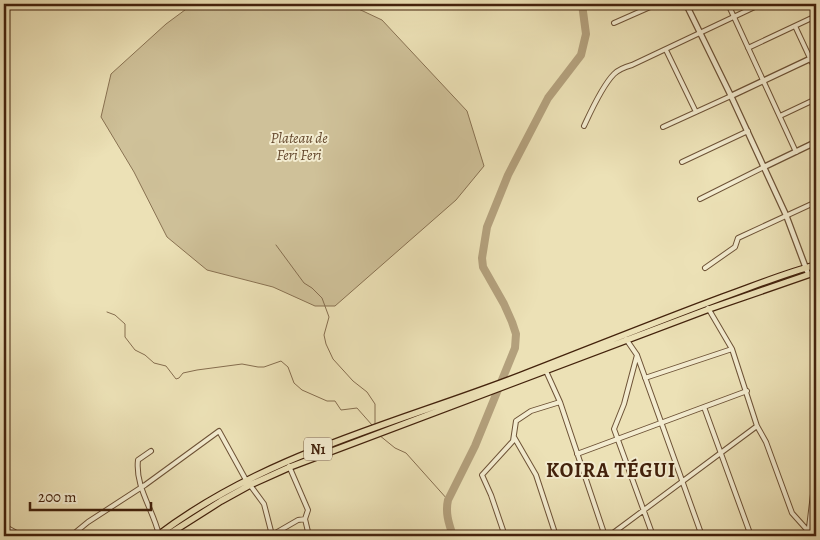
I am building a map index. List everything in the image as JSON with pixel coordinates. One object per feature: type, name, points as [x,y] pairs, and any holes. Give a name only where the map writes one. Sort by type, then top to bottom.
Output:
[{"type":"main road","name":"N1","points":[[158,536],[170,533],[248,482],[288,464],[816,265]]},
{"type":"main road","name":"N1","points":[[707,307],[816,272]]},
{"type":"main road","name":"N1","points":[[509,382],[546,371],[626,338]]},
{"type":"street","points":[[614,23],[645,6],[656,4]]},
{"type":"street","points":[[686,4],[748,131],[786,215],[808,274]]},
{"type":"street","points":[[728,4],[796,152]]},
{"type":"street","points":[[584,126],[606,83],[621,68],[666,50],[762,4]]},
{"type":"street","points":[[748,48],[816,16]]},
{"type":"street","points":[[795,26],[816,71]]},
{"type":"street","points":[[666,50],[696,112]]},
{"type":"street","points":[[663,127],[816,56]]},
{"type":"street","points":[[780,116],[816,99]]},
{"type":"street","points":[[682,162],[748,131]]},
{"type":"street","points":[[700,199],[816,142]]},
{"type":"street","points":[[705,268],[735,247],[738,238],[816,202]]},
{"type":"street","points":[[707,307],[732,349],[757,426],[766,442],[792,514],[808,534]]},
{"type":"street","points":[[626,338],[637,355],[702,536]]},
{"type":"street","points":[[645,378],[732,349]]},
{"type":"street","points":[[637,355],[624,404],[614,429],[653,536]]},
{"type":"street","points":[[546,371],[560,402],[607,536],[682,484],[757,426]]},
{"type":"street","points":[[577,454],[747,391]]},
{"type":"street","points":[[505,536],[482,475],[513,441],[516,421],[531,411],[560,402]]},
{"type":"street","points":[[704,407],[751,536]]},
{"type":"street","points":[[71,536],[88,522],[142,488],[219,431],[248,482],[264,504],[271,535],[298,520],[305,519]]},
{"type":"street","points":[[514,437],[536,474],[556,536]]},
{"type":"street","points":[[151,452],[138,460],[137,469],[144,499],[156,524],[158,536]]},
{"type":"street","points":[[288,464],[308,510],[305,519],[309,536]]},
{"type":"street","points":[[808,534],[816,469]]},
{"type":"street","points":[[4,526],[22,536]]},
{"type":"green space","name":"Plateau de Feri Feri","points":[[193,4],[348,4],[382,20],[467,111],[484,166],[456,200],[335,306],[315,306],[273,287],[207,270],[167,237],[134,172],[101,117],[111,74],[166,24]]},
{"type":"waterway","points":[[453,536],[447,514],[448,500],[475,446],[515,348],[516,334],[512,322],[483,267],[482,258],[487,227],[508,175],[548,98],[581,55],[586,34],[582,4]]},
{"type":"waterway","points":[[276,245],[304,283],[322,298],[329,317],[324,335],[326,344],[333,359],[353,381],[367,392],[375,404],[375,425]]},
{"type":"waterway","points":[[107,312],[115,315],[125,324],[125,337],[135,350],[145,355],[154,363],[166,366],[176,379],[183,373],[197,370],[242,364],[264,367],[281,361],[288,367],[294,383],[302,390],[327,401],[335,401],[341,410],[357,408],[372,425]]},
{"type":"waterway","points":[[379,435],[395,448],[406,453],[448,500]]},
{"type":"district","name":"KOIRA TÉGUI","points":[[611,470]]}]
